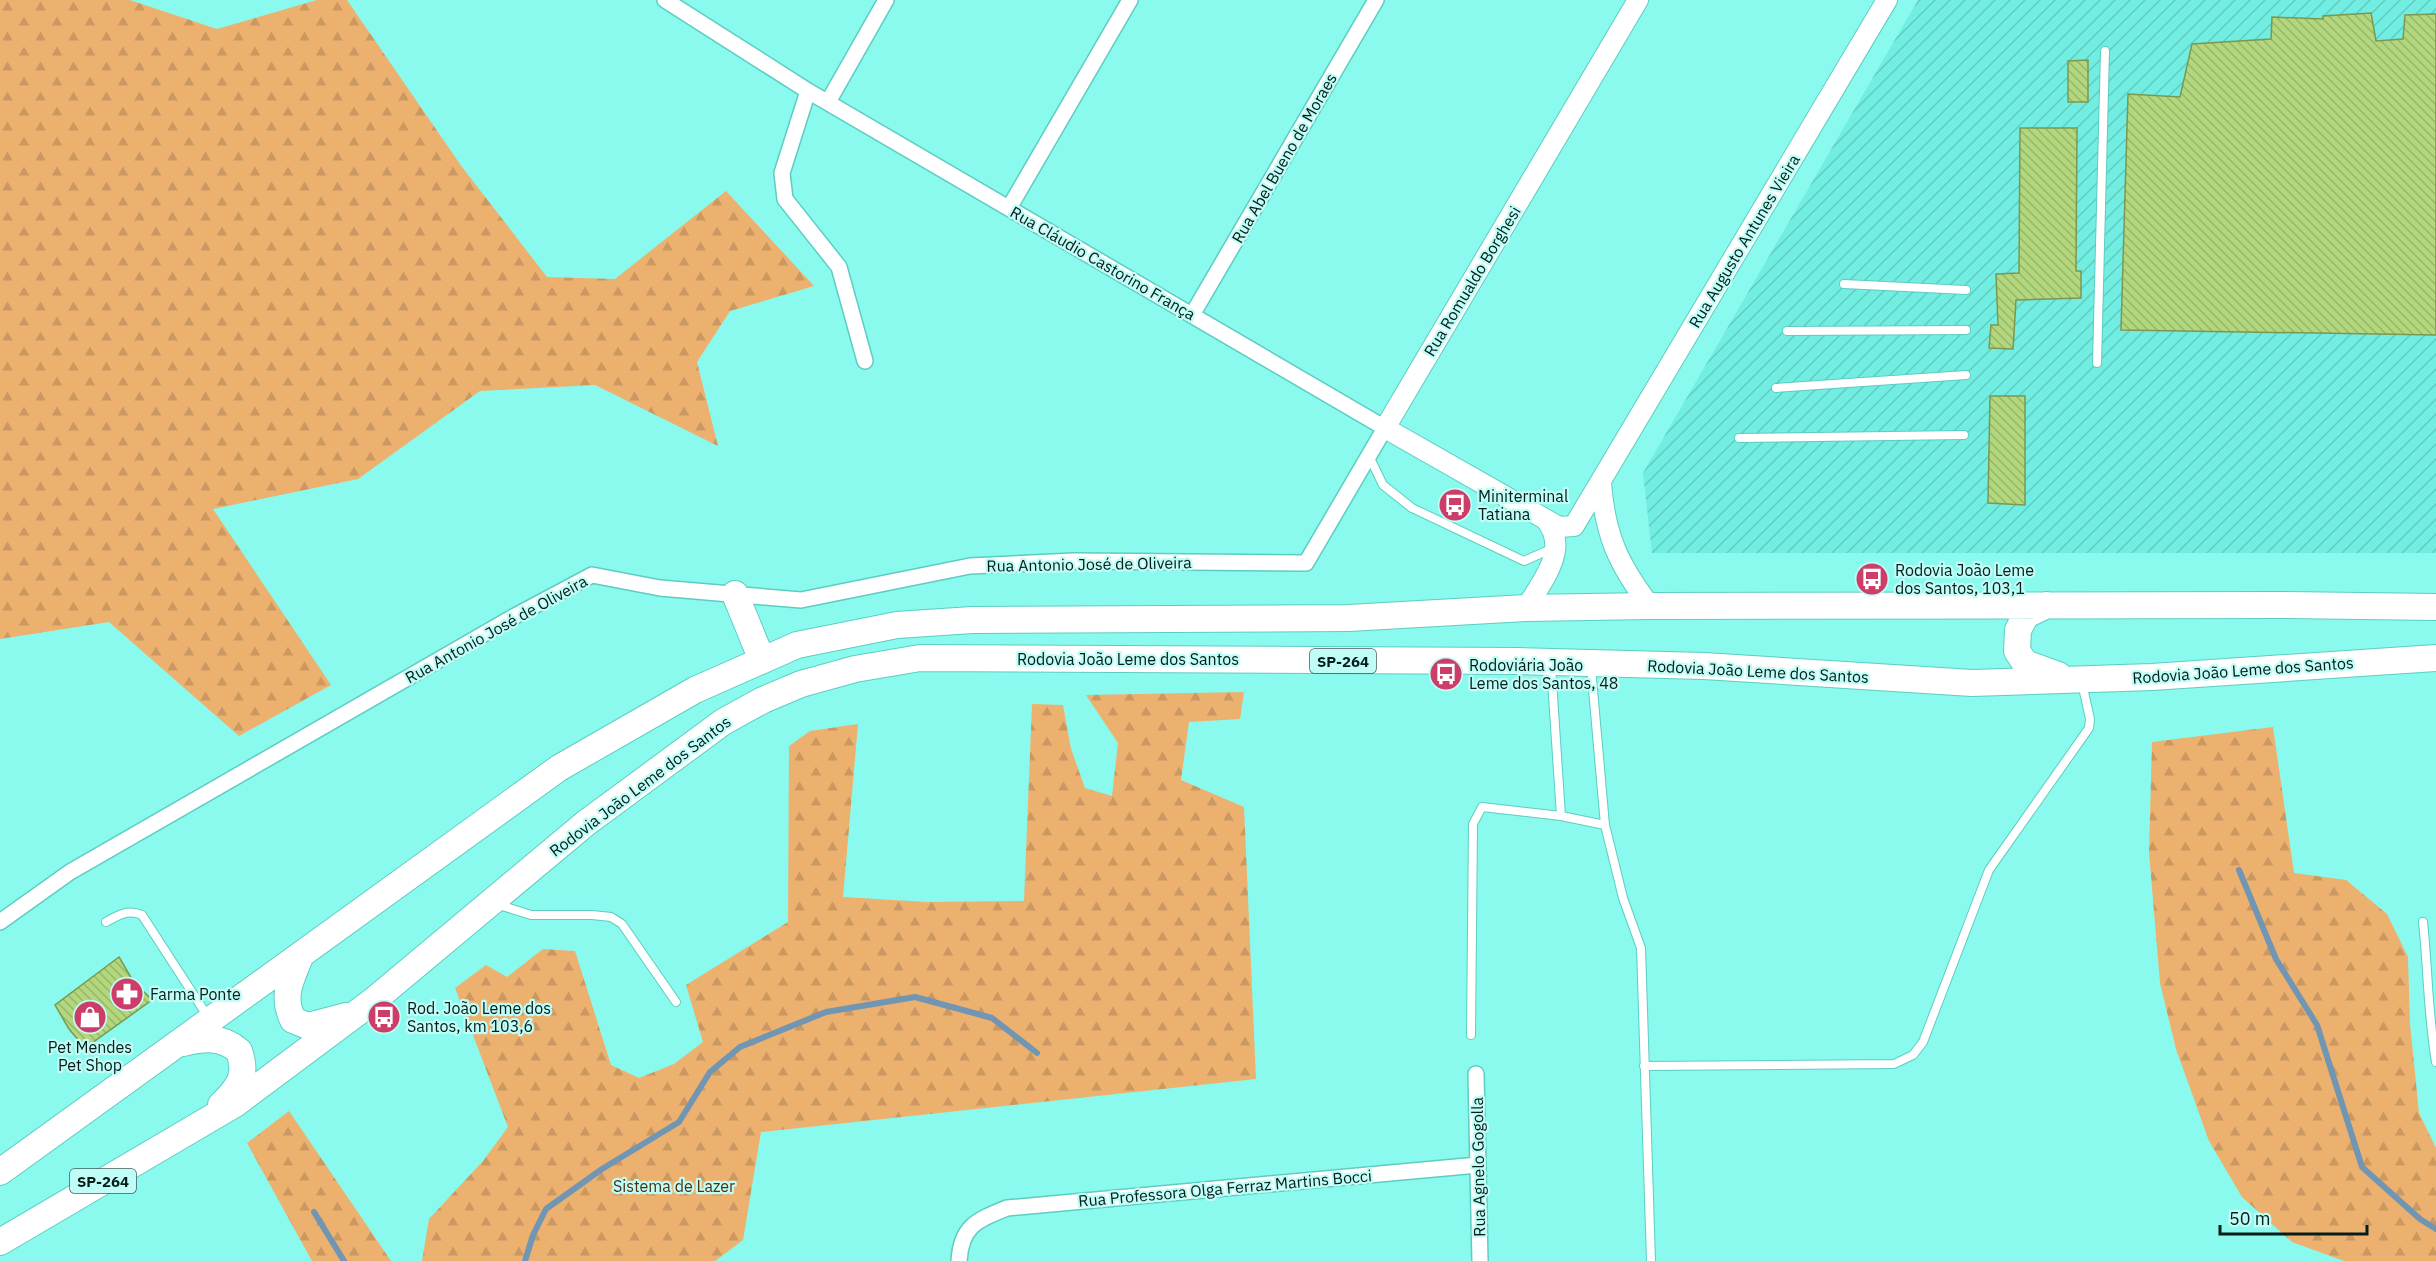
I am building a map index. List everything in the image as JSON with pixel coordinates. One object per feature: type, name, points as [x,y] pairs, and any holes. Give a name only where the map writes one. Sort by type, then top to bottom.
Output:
[{"type":"main road","points":[[735,594],[762,660]]},
{"type":"main road","points":[[2047,605],[2026,615],[2018,630],[2017,651],[2025,663],[2039,670],[2081,679]]},
{"type":"main road","points":[[0,1172],[559,768],[695,690],[797,645],[886,627],[972,620],[1349,618],[1526,608],[1650,606],[2436,607]]},
{"type":"main road","name":"Rodovia João Leme dos Santos","points":[[0,1242],[235,1104],[362,1010],[586,823],[723,722],[763,700],[801,684],[855,669],[920,658],[1551,662],[1704,666],[1972,683],[2152,677],[2436,658]]},
{"type":"main road","points":[[300,957],[288,986],[286,1006],[293,1020],[308,1026],[332,1022],[362,1010]]},
{"type":"main road","points":[[177,1045],[202,1038],[219,1039],[239,1051],[244,1070],[237,1086],[206,1120]]},
{"type":"street","name":"Rua Cláudio Castorino França","points":[[665,0],[808,91],[1385,428],[1559,527],[1574,526]]},
{"type":"street","points":[[828,102],[886,0]]},
{"type":"street","points":[[1009,208],[1130,0]]},
{"type":"street","name":"Rua Abel Bueno de Moraes","points":[[1192,315],[1376,0]]},
{"type":"street","name":"Rua Romualdo Borghesi","points":[[1306,563],[1638,0]]},
{"type":"street","name":"Rua Augusto Antunes Vieira","points":[[1574,526],[1887,0]]},
{"type":"street","points":[[808,91],[782,173],[785,199],[839,267],[865,361]]},
{"type":"street","points":[[1601,483],[1603,517],[1615,552],[1629,578],[1650,606]]},
{"type":"street","points":[[1526,608],[1554,554],[1551,526],[1545,519]]},
{"type":"street","name":"Rua Antonio José de Oliveira","points":[[0,922],[70,872],[515,616],[592,575],[660,588],[801,600],[970,566],[1074,561],[1306,563]]},
{"type":"street","name":"Rua Agnelo Gogolla","points":[[1476,1074],[1480,1261]]},
{"type":"street","name":"Rua Professora Olga Ferraz Martins Bocci","points":[[959,1261],[960,1243],[975,1220],[1007,1208],[1478,1165]]},
{"type":"lane","points":[[2097,363],[2105,51]]},
{"type":"lane","points":[[1844,284],[1966,290]]},
{"type":"lane","points":[[1787,331],[1966,330]]},
{"type":"lane","points":[[1776,388],[1966,375]]},
{"type":"lane","points":[[1739,438],[1964,435]]},
{"type":"lane","points":[[1369,456],[1383,485],[1412,508],[1511,557],[1524,561],[1545,553],[1554,554],[1574,526]]},
{"type":"lane","points":[[1551,662],[1561,816]]},
{"type":"lane","points":[[1591,663],[1605,825],[1623,898],[1641,948],[1651,1261]]},
{"type":"lane","points":[[1644,1066],[1894,1064],[1912,1055],[1923,1042],[1989,870],[2089,728],[2081,679]]},
{"type":"lane","points":[[1471,1035],[1473,824],[1477,812],[1482,807],[1561,816],[1605,825]]},
{"type":"lane","points":[[491,902],[531,915],[611,917],[622,924],[676,1002]]},
{"type":"lane","points":[[106,922],[124,913],[134,912],[142,915],[211,1020]]},
{"type":"lane","points":[[2423,922],[2428,966],[2428,1016],[2436,1062]]},
{"type":"shaded area","points":[[1918,0],[2436,0],[2436,553],[1652,553],[1643,473]]},
{"type":"green space","points":[[0,0],[130,0],[217,29],[317,0],[347,0],[462,167],[547,277],[615,279],[726,191],[814,286],[730,311],[697,362],[718,446],[595,385],[480,391],[358,479],[213,509],[331,685],[239,736],[109,622],[0,639]]},
{"type":"green space","name":"Sistema de Lazer","points":[[1244,692],[1240,719],[1189,722],[1181,780],[1244,807],[1256,1079],[761,1132],[743,1240],[715,1261],[422,1261],[429,1219],[483,1161],[508,1127],[455,988],[486,965],[507,977],[543,949],[575,951],[611,1065],[639,1078],[674,1064],[703,1042],[686,985],[788,922],[789,746],[810,731],[858,724],[843,897],[927,902],[1024,901],[1032,704],[1063,705],[1071,749],[1085,788],[1112,796],[1118,743],[1086,695]]},
{"type":"green space","points":[[2273,727],[2294,873],[2346,880],[2387,914],[2408,957],[2410,1024],[2419,1113],[2436,1148],[2436,1261],[2344,1261],[2292,1242],[2242,1197],[2209,1141],[2176,1049],[2160,983],[2149,852],[2152,742]]},
{"type":"green space","points":[[289,1111],[391,1261],[312,1261],[247,1143]]},
{"type":"building","points":[[2371,13],[2376,41],[2403,39],[2405,15],[2436,14],[2436,335],[2121,330],[2128,94],[2180,97],[2192,44],[2271,39],[2272,17],[2323,19],[2323,16]]},
{"type":"building","points":[[2088,60],[2088,102],[2068,102],[2068,61]]},
{"type":"building","points":[[2020,128],[2077,128],[2076,271],[2081,271],[2081,298],[2016,300],[2013,349],[1989,348],[1991,325],[1998,325],[1996,274],[2019,273]]},
{"type":"building","points":[[1990,396],[2025,396],[2025,505],[1988,503]]},
{"type":"building","points":[[119,957],[133,981],[152,1000],[85,1048],[69,1029],[55,1005]]},
{"type":"waterway","points":[[2239,870],[2276,959],[2317,1025],[2362,1167],[2420,1219],[2436,1229]]},
{"type":"waterway","points":[[525,1261],[533,1235],[546,1209],[602,1169],[679,1122],[710,1072],[740,1047],[826,1012],[915,997],[992,1018],[1037,1053]]},
{"type":"waterway","points":[[314,1212],[344,1261]]},
{"type":"place","name":"Miniterminal Tatiana","points":[[1455,505]]},
{"type":"place","name":"Rodovia João Leme dos Santos, 103,1","points":[[1872,579]]},
{"type":"place","name":"Rodoviária João Leme dos Santos, 48","points":[[1446,674]]},
{"type":"place","name":"Farma Ponte","points":[[127,994]]},
{"type":"place","name":"Pet Mendes Pet Shop","points":[[90,1017]]},
{"type":"place","name":"Rod. João Leme dos Santos, km 103,6","points":[[384,1017]]}]
